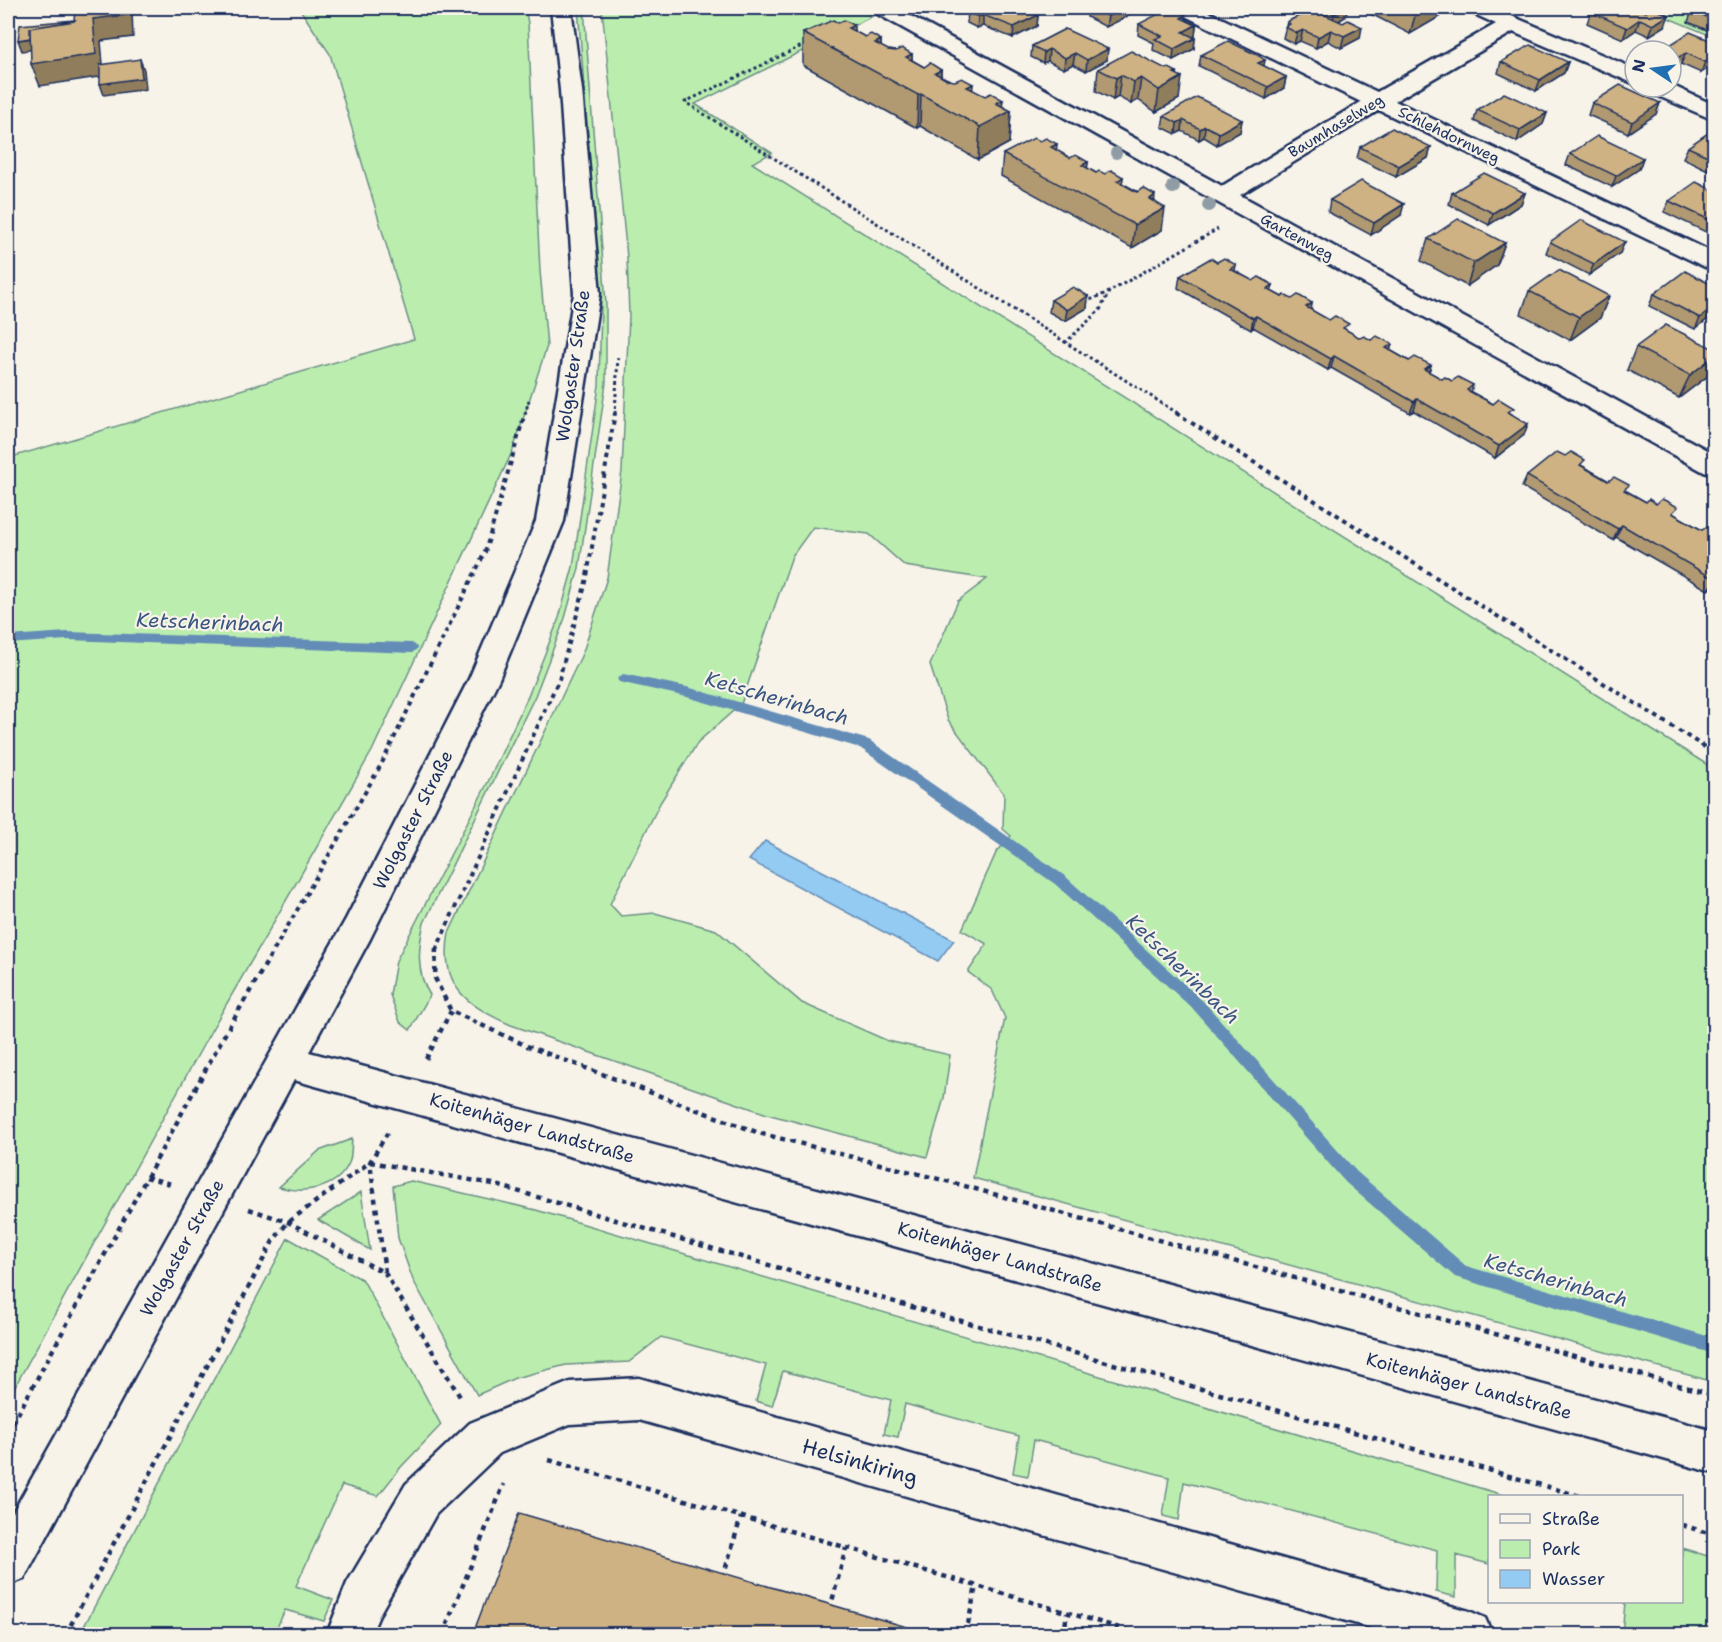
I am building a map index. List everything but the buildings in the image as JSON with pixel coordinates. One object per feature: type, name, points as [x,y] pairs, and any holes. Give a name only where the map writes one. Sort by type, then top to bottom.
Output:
[{"type":"street","name":"Wolgaster Straße","points":[[8,1563],[358,929],[484,679],[550,521],[587,294],[571,90],[561,8]]},
{"type":"street","name":"Gartenweg","points":[[881,8],[1714,466]]},
{"type":"street","name":"Schlehdornweg","points":[[1184,8],[1714,262]]},
{"type":"street","points":[[1477,8],[1623,72]]},
{"type":"street","name":"Baumhaselweg","points":[[1222,196],[1378,100],[1513,24]]},
{"type":"street","points":[[1683,98],[1714,112]]},
{"type":"street","name":"Koitenhäger Landstraße","points":[[286,1062],[1359,1357],[1714,1452]]},
{"type":"street","name":"Helsinkiring","points":[[349,1635],[363,1599],[421,1499],[485,1438],[570,1403],[639,1399],[1469,1635]]},
{"type":"path","points":[[808,42],[685,102],[1714,753]]},
{"type":"path","points":[[1080,304],[1109,292],[1249,211]]},
{"type":"path","points":[[1065,344],[1100,310],[1109,292]]},
{"type":"path","points":[[618,349],[616,406],[586,582],[559,679],[436,945],[435,978],[451,1011],[527,1046],[759,1133],[934,1178],[1714,1395]]},
{"type":"path","points":[[8,1432],[225,1034],[381,763],[485,552],[530,398]]},
{"type":"path","points":[[409,1094],[451,1011]]},
{"type":"path","points":[[370,1162],[385,1273],[485,1438],[510,1470],[443,1635]]},
{"type":"path","points":[[66,1635],[273,1241],[288,1222],[370,1162],[493,1184],[912,1307],[1573,1495]]},
{"type":"path","points":[[288,1222],[385,1273]]},
{"type":"path","points":[[539,1457],[1140,1635]]},
{"type":"path","points":[[722,1580],[741,1517]]},
{"type":"path","points":[[1683,1525],[1714,1535]]},
{"type":"path","points":[[829,1611],[846,1548]]},
{"type":"path","points":[[966,1635],[976,1586]]},
{"type":"path","points":[[1064,1635],[1067,1613]]},
{"type":"green space","points":[[299,8],[525,8],[528,23],[540,271],[547,346],[513,450],[372,751],[211,1031],[8,1399],[8,458],[414,339],[330,54]]},
{"type":"green space","points":[[578,8],[584,8],[606,304],[606,383],[579,568],[565,618],[535,696],[424,923],[420,942],[420,969],[430,995],[410,1030],[400,1022],[390,995],[396,961],[488,782],[529,694],[559,618],[573,567],[599,385],[601,305]]},
{"type":"green space","points":[[602,8],[858,8],[873,16],[695,104],[772,153],[752,163],[1714,769],[1714,1382],[973,1178],[1005,1018],[992,990],[968,972],[987,944],[962,930],[996,853],[1011,836],[1003,829],[1004,794],[948,720],[930,665],[958,601],[987,579],[905,566],[869,534],[813,527],[792,556],[741,704],[698,742],[660,803],[610,904],[621,916],[655,913],[716,930],[802,1003],[888,1041],[950,1055],[944,1098],[927,1157],[767,1114],[511,1025],[481,1010],[460,992],[448,967],[449,933],[583,652],[607,578],[622,471],[629,316],[627,257]]},
{"type":"green space","points":[[1644,8],[1714,8],[1714,37]]},
{"type":"green space","points":[[352,1139],[349,1163],[336,1179],[309,1190],[279,1187],[319,1151]]},
{"type":"green space","points":[[411,1181],[536,1210],[1504,1495],[1488,1495],[1488,1564],[1456,1555],[1456,1597],[1436,1592],[1437,1550],[1184,1482],[1179,1520],[1163,1516],[1169,1477],[1034,1440],[1028,1476],[1013,1473],[1019,1436],[905,1404],[898,1437],[884,1434],[891,1400],[783,1371],[772,1406],[756,1401],[766,1365],[661,1337],[629,1362],[566,1365],[515,1378],[477,1395],[413,1280],[398,1238],[393,1186]]},
{"type":"green space","points":[[361,1192],[370,1250],[318,1220]]},
{"type":"green space","points":[[288,1238],[363,1280],[441,1425],[401,1467],[378,1496],[342,1485],[296,1586],[333,1600],[324,1621],[285,1610],[274,1634],[80,1634]]},
{"type":"green space","points":[[1683,1548],[1714,1558],[1714,1634],[1622,1634],[1625,1603],[1683,1603]]},
{"type":"water","points":[[765,841],[954,940],[938,961],[749,860]]},
{"type":"waterway","name":"Ketscherinbach","points":[[8,640],[67,636],[412,648]]},
{"type":"waterway","name":"Ketscherinbach","points":[[623,679],[687,692],[864,744],[1060,880],[1199,1006],[1351,1177],[1461,1272],[1714,1346]]}]
